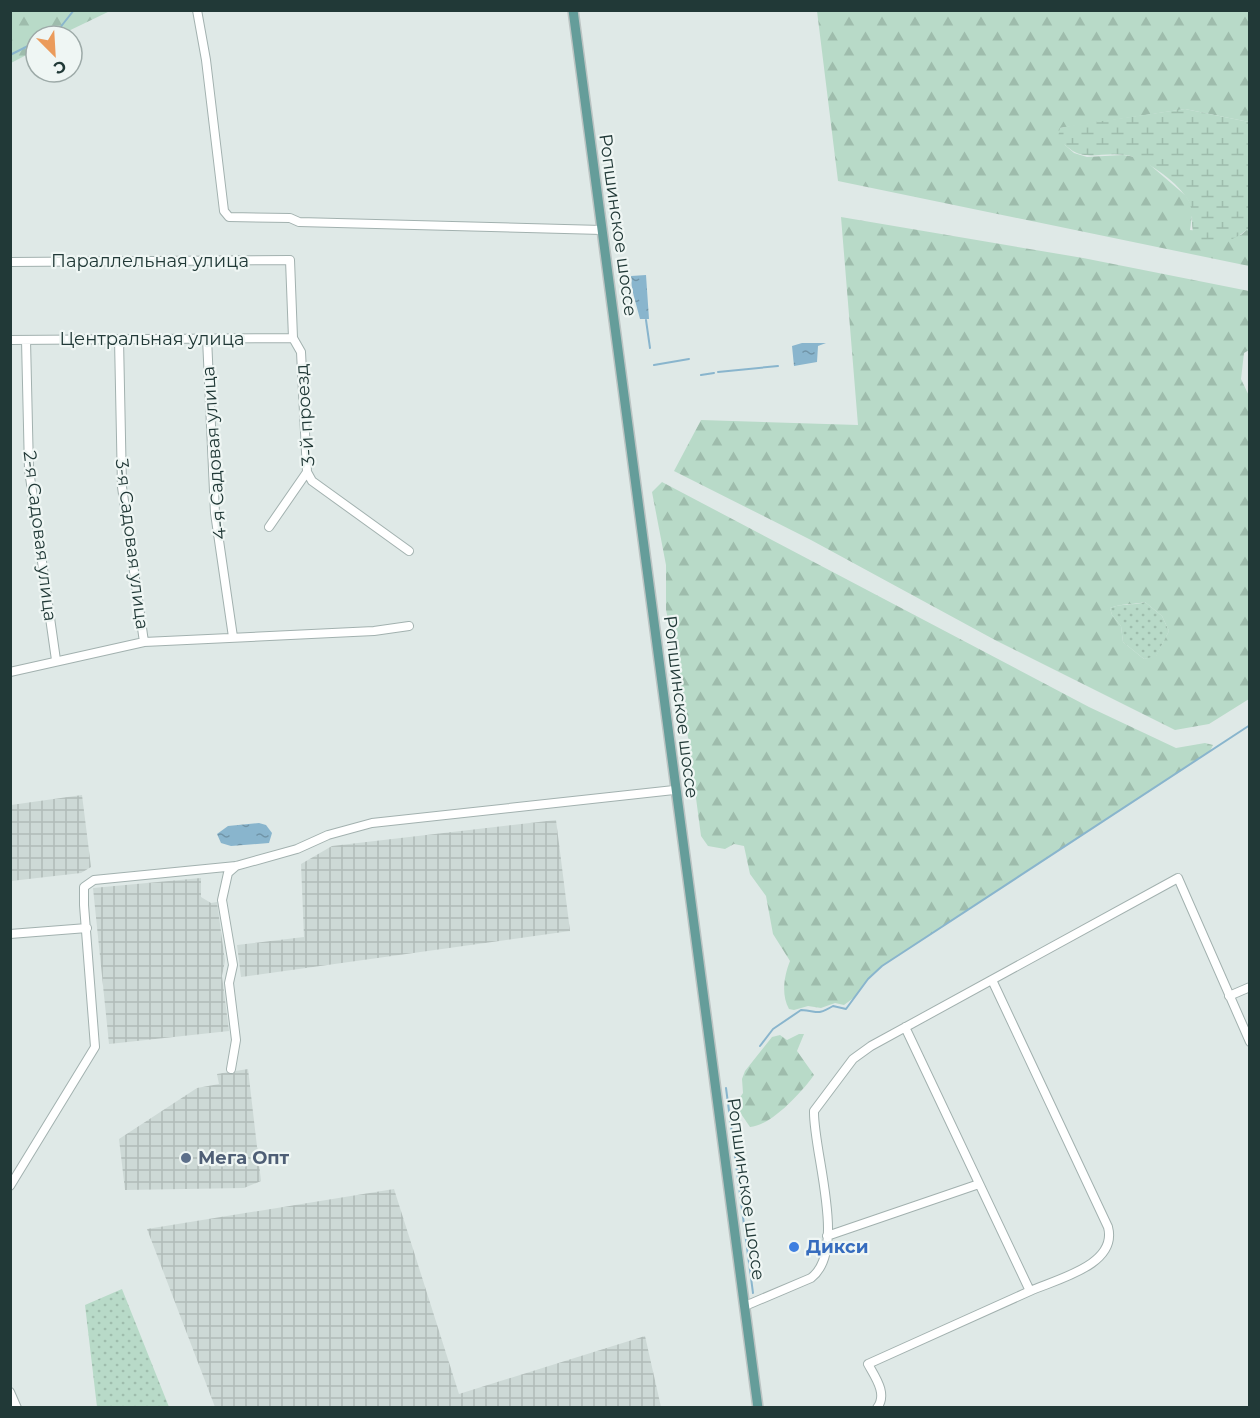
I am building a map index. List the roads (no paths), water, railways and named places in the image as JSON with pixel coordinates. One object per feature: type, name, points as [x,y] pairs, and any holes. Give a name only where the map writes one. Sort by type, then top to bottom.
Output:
[{"type":"main road","name":"Ропшинское шоссе","points":[[573,10],[674,790],[758,1407]]},
{"type":"street","points":[[197,10],[206,60],[224,211],[229,217],[290,218],[299,222],[602,230]]},
{"type":"street","name":"Параллельная улица","points":[[10,262],[290,260]]},
{"type":"street","name":"3-й проезд","points":[[290,260],[293,338],[301,352],[307,472],[312,481],[410,551]]},
{"type":"street","name":"4-я Садовая улица","points":[[207,338],[215,513],[233,637]]},
{"type":"street","name":"Центральная улица","points":[[10,340],[293,338]]},
{"type":"street","name":"3-я Садовая улица","points":[[119,339],[122,487],[144,642]]},
{"type":"street","name":"2-я Садовая улица","points":[[26,340],[29,470],[56,660]]},
{"type":"street","points":[[269,527],[307,472]]},
{"type":"street","points":[[10,672],[144,642],[374,631],[409,626]]},
{"type":"street","points":[[10,1186],[95,1047],[84,887],[94,880],[236,866],[297,849],[328,835],[372,823],[674,790]]},
{"type":"street","points":[[231,1069],[236,1040],[229,983],[233,965],[222,900],[228,873],[236,866]]},
{"type":"street","points":[[745,1306],[819,1272],[829,1226],[814,1111],[853,1059],[905,1027],[1178,878],[1250,1042]]},
{"type":"street","points":[[10,934],[87,928]]},
{"type":"street","points":[[877,1407],[881,1403],[882,1392],[868,1364],[1089,1264],[1102,1255],[1108,1246],[1110,1236],[992,980]]},
{"type":"street","points":[[1229,996],[1250,987]]},
{"type":"street","points":[[905,1027],[1030,1290]]},
{"type":"street","points":[[827,1236],[979,1184]]},
{"type":"street","points":[[10,1392],[17,1407]]},
{"type":"water","points":[[646,275],[649,319],[640,319],[631,276]]},
{"type":"water","points":[[802,343],[826,343],[818,346],[817,362],[794,366],[792,346]]},
{"type":"water","points":[[259,823],[266,825],[272,833],[269,843],[231,846],[221,843],[217,834],[228,826]]},
{"type":"waterway","points":[[63,24],[74,10]]},
{"type":"waterway","points":[[10,55],[24,48]]},
{"type":"waterway","points":[[646,320],[650,348]]},
{"type":"waterway","points":[[654,365],[689,359]]},
{"type":"waterway","points":[[718,372],[778,366]]},
{"type":"waterway","points":[[701,375],[714,373]]},
{"type":"waterway","points":[[760,1046],[773,1029],[801,1010],[820,1012],[833,1006],[846,1009],[868,979],[882,966],[1250,725]]},
{"type":"waterway","points":[[726,1088],[753,1293]]},
{"type":"place","name":"Мега Опт","points":[[186,1158]]},
{"type":"place","name":"Дикси","points":[[794,1247]]}]
